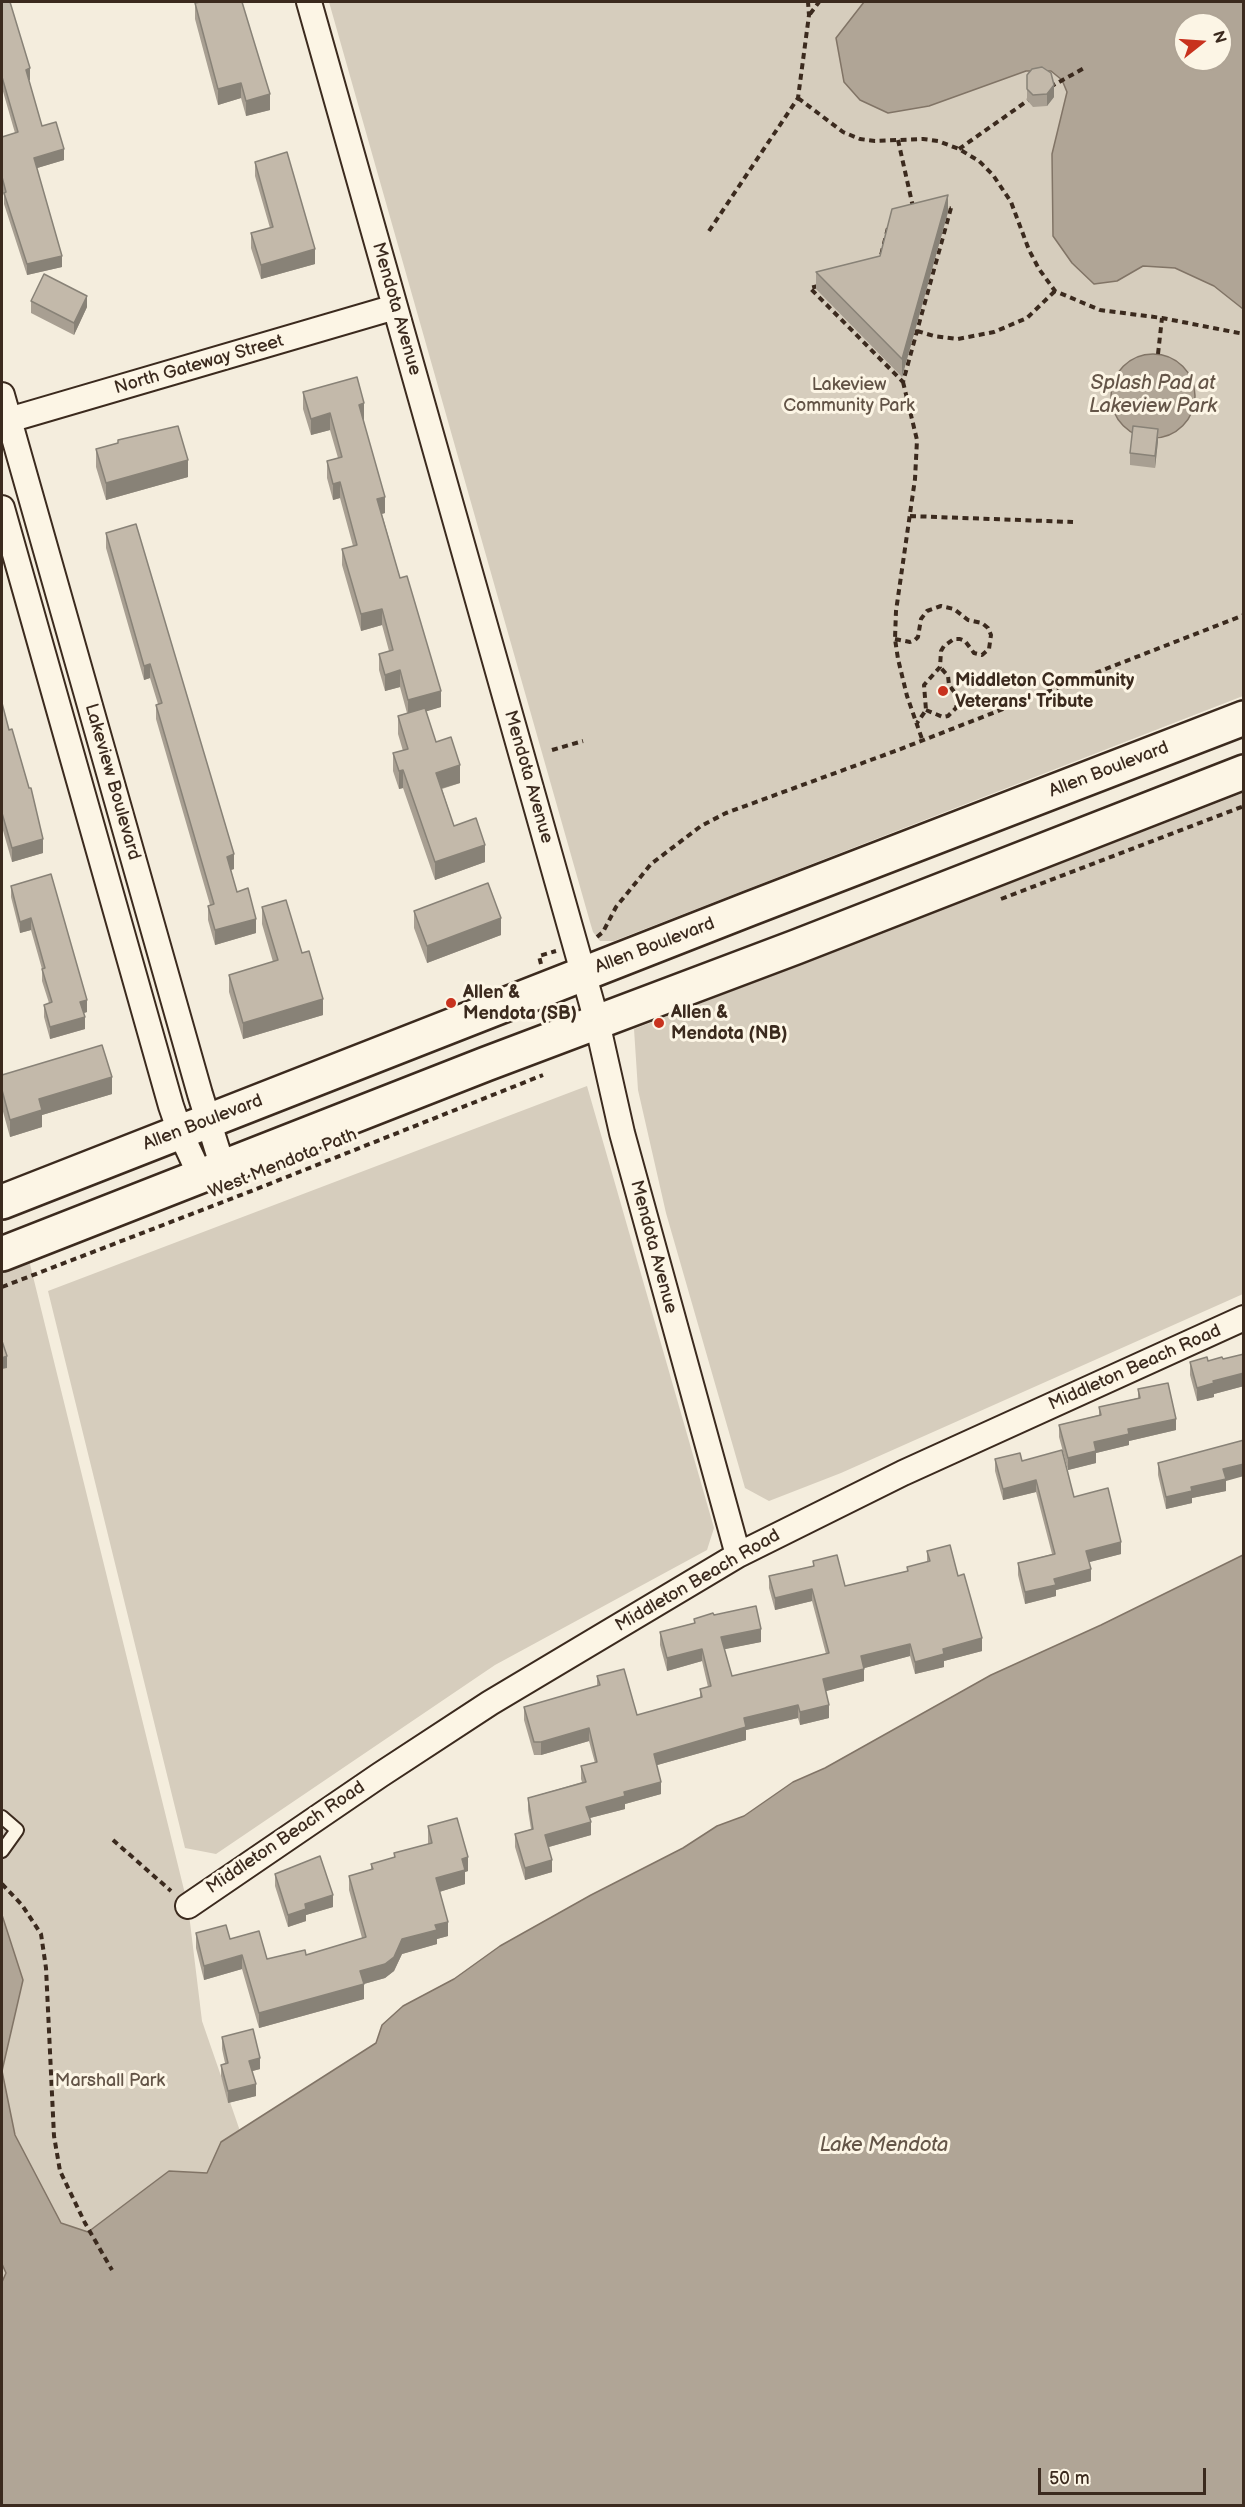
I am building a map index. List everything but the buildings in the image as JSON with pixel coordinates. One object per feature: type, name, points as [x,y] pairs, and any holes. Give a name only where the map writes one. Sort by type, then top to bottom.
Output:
[{"type":"main road","name":"Allen Boulevard","points":[[2,1202],[1244,718]]},
{"type":"main road","points":[[2,1254],[1244,772]]},
{"type":"street","name":"Mendota Avenue","points":[[309,2],[584,974],[622,1133],[738,1555]]},
{"type":"street","name":"North Gateway Street","points":[[5,421],[395,308]]},
{"type":"street","name":"Lakeview Boulevard","points":[[2,395],[5,421],[194,1127]]},
{"type":"street","name":"Lakeview Boulevard","points":[[2,508],[194,1127],[212,1173]]},
{"type":"street","name":"Middleton Beach Road","points":[[188,1906],[380,1774],[490,1703],[738,1555],[903,1473],[1244,1318]]},
{"type":"lane","points":[[2,1817],[17,1830],[2,1851]]},
{"type":"path","points":[[709,231],[798,98],[809,15],[808,2]]},
{"type":"path","points":[[809,15],[819,2]]},
{"type":"path","points":[[1047,89],[1086,67]]},
{"type":"path","points":[[959,148],[1039,94]]},
{"type":"path","points":[[798,98],[843,132],[860,139],[923,139],[959,148],[979,161],[993,175],[1011,202],[1038,269],[1055,291],[1100,310],[1162,318],[1244,334]]},
{"type":"path","points":[[898,140],[915,217]]},
{"type":"path","points":[[903,382],[810,288],[877,271],[889,224],[951,208],[903,382],[917,440],[915,479],[896,611],[896,639],[907,696],[922,739]]},
{"type":"path","points":[[917,330],[934,336],[958,339],[994,332],[1028,318],[1055,291]]},
{"type":"path","points":[[1158,354],[1162,318]]},
{"type":"path","points":[[910,516],[1073,522]]},
{"type":"path","points":[[896,639],[910,642],[915,640],[918,637],[921,619],[927,611],[941,606],[954,609],[968,620],[982,623],[992,635],[989,649],[982,655],[974,653],[960,639],[950,643],[941,651],[940,667],[924,685],[926,710],[917,723]]},
{"type":"path","points":[[600,936],[616,907],[651,864],[701,826],[726,813],[961,726],[1244,615]]},
{"type":"path","points":[[926,710],[943,717],[948,716],[956,708],[958,697],[940,667]]},
{"type":"path","points":[[552,750],[583,741]]},
{"type":"path","points":[[539,956],[546,954]]},
{"type":"path","name":"West Mendota Path","points":[[2,1287],[265,1186],[552,1071]]},
{"type":"path","points":[[113,1840],[188,1906]]},
{"type":"path","points":[[2,1884],[22,1905],[41,1934],[46,1968],[54,2136],[60,2170],[85,2223],[112,2270]]},
{"type":"green space","name":"Lakeview Community Park","points":[[329,2],[1243,2],[1243,696],[614,941],[600,941],[593,932]]},
{"type":"green space","points":[[1243,793],[1243,1294],[841,1473],[769,1501],[745,1488],[666,1213],[638,1090],[634,1029]]},
{"type":"green space","points":[[587,1086],[714,1528],[707,1550],[495,1665],[216,1854],[185,1848],[48,1291]]},
{"type":"green space","name":"Marshall Park","points":[[29,1260],[188,1906],[202,2021],[240,2131],[221,2143],[207,2173],[169,2171],[79,2239],[2,2282],[2,1271]]},
{"type":"water","points":[[864,2],[1243,2],[1243,309],[1214,286],[1175,268],[1143,266],[1117,281],[1094,284],[1072,263],[1053,236],[1052,154],[1067,92],[1062,80],[1051,71],[1026,71],[929,106],[888,113],[860,100],[844,82],[836,38]]},
{"type":"water","name":"Splash Pad at Lakeview Park","points":[[1153,354],[1176,361],[1188,373],[1195,396],[1188,419],[1176,431],[1153,438],[1130,431],[1118,419],[1111,396],[1118,373],[1130,361]]},
{"type":"water","name":"Lake Mendota","points":[[1243,1555],[1243,2505],[2,2505],[2,2282],[6,2273],[2,2264],[2,2071],[15,2135],[61,2223],[88,2232],[169,2171],[207,2173],[221,2142],[376,2043],[382,2025],[403,2006],[454,1979],[500,1946],[591,1895],[683,1848],[717,1826],[744,1816],[793,1782],[825,1768],[991,1675],[1101,1625]]},
{"type":"water","points":[[2,1915],[23,1980],[2,2071]]},
{"type":"place","name":"Middleton Community Veterans' Tribute","points":[[943,691]]},
{"type":"place","name":"Allen & Mendota (SB)","points":[[451,1003]]},
{"type":"place","name":"Allen & Mendota (NB)","points":[[659,1023]]}]
